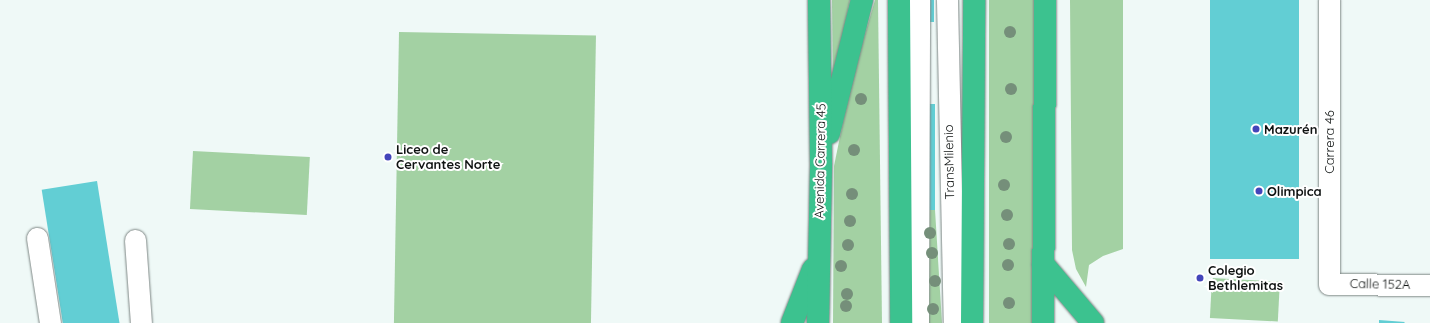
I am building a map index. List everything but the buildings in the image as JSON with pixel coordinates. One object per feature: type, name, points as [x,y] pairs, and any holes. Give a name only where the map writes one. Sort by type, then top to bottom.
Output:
[{"type":"highway","name":"Avenida Carrera 45","points":[[818,0],[821,163],[818,257],[818,323]]},
{"type":"highway","points":[[821,163],[862,0]]},
{"type":"highway","points":[[899,0],[901,323]]},
{"type":"highway","points":[[972,323],[974,0]]},
{"type":"highway","points":[[1043,323],[1045,0]]},
{"type":"highway","points":[[792,323],[818,257]]},
{"type":"highway","points":[[1043,264],[1093,323]]},
{"type":"street","points":[[918,323],[919,0]]},
{"type":"street","name":"TransMilenio","points":[[947,0],[954,323]]},
{"type":"street","name":"Carrera 46","points":[[1329,0],[1329,284]]},
{"type":"street","points":[[37,238],[50,323]]},
{"type":"street","points":[[134,240],[141,323]]},
{"type":"street","name":"Calle 152A","points":[[1329,284],[1430,285]]},
{"type":"green space","points":[[832,0],[850,0],[833,88]]},
{"type":"green space","points":[[875,0],[878,0],[882,323],[833,323],[834,166],[852,78]]},
{"type":"green space","points":[[989,0],[1037,0],[1037,323],[989,323]]},
{"type":"green space","points":[[1070,0],[1123,0],[1123,249],[1103,256],[1089,265],[1086,287],[1076,269],[1072,250]]},
{"type":"green space","points":[[399,32],[596,35],[591,323],[394,323]]},
{"type":"green space","points":[[193,151],[310,157],[307,215],[190,209]]},
{"type":"green space","points":[[925,210],[935,210],[942,323],[923,323]]},
{"type":"green space","points":[[1212,278],[1280,282],[1278,322],[1210,318]]},
{"type":"place","name":"Mazurén","points":[[1256,129]]},
{"type":"place","name":"Liceo de Cervantes Norte","points":[[388,157]]},
{"type":"place","name":"Olimpica","points":[[1259,191]]},
{"type":"place","name":"Colegio Bethlemitas","points":[[1200,278]]}]
